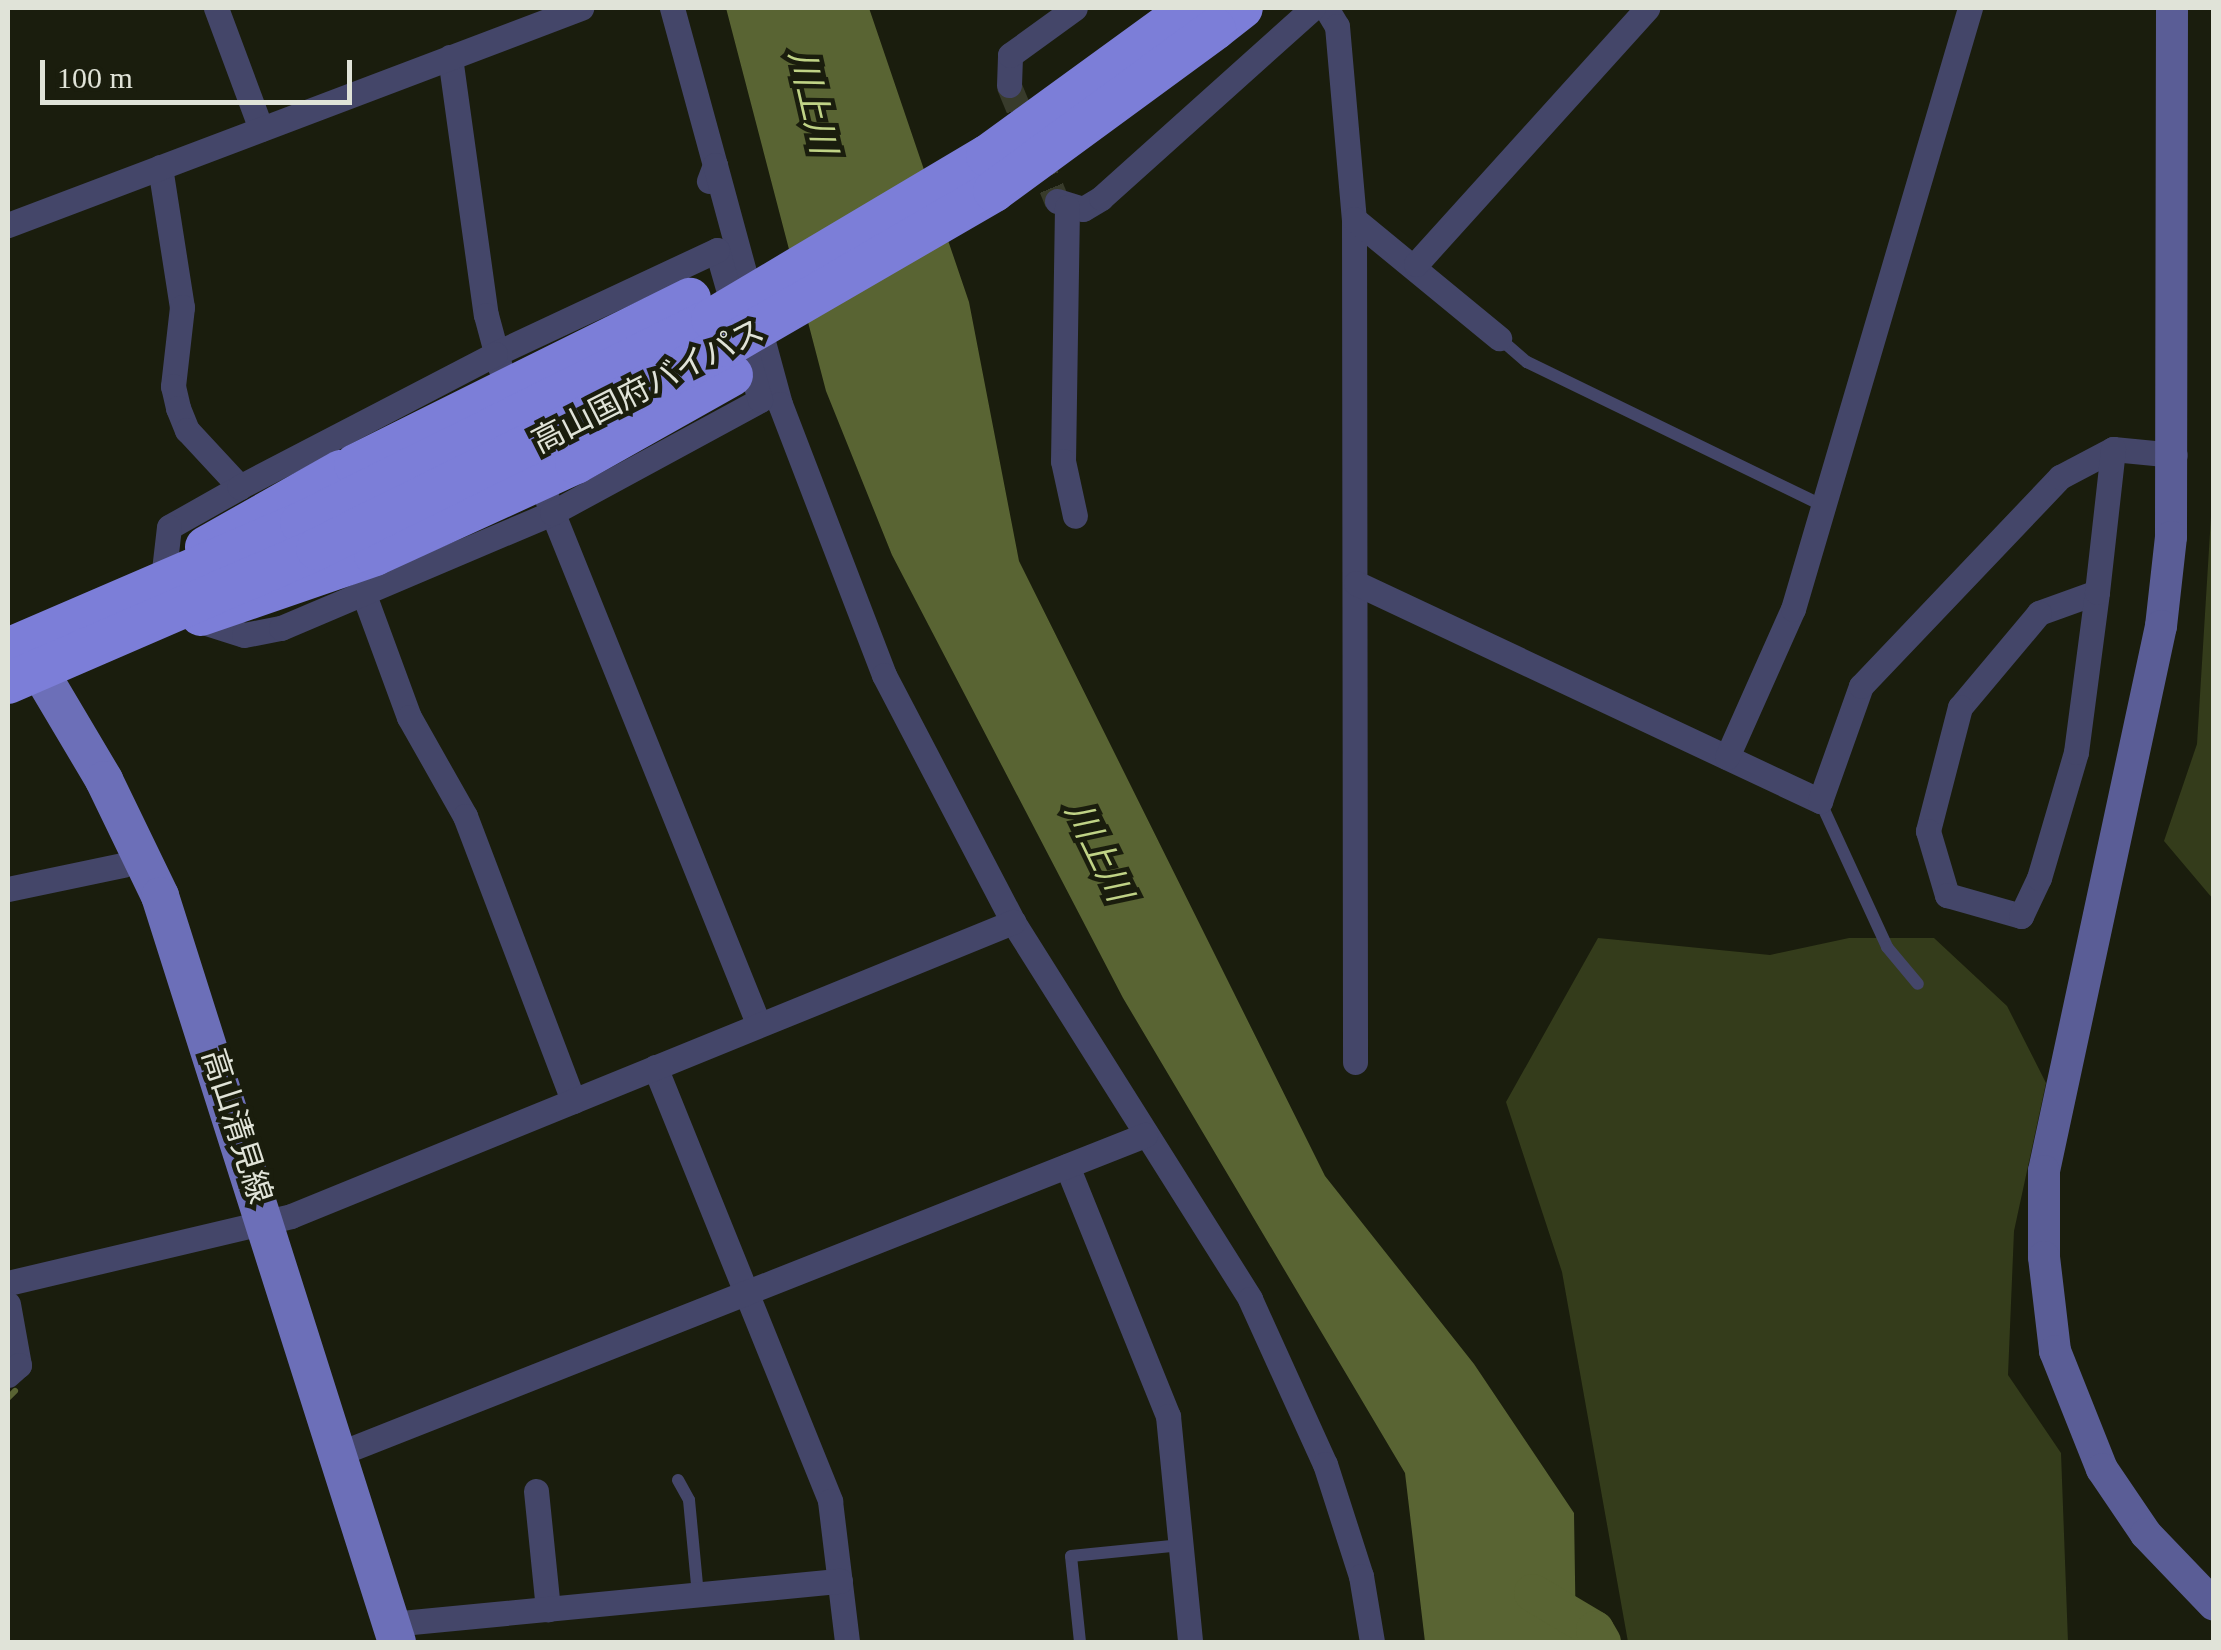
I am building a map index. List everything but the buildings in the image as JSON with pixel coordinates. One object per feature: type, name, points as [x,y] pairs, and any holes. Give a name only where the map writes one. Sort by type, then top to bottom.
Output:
[{"type":"highway","name":"高山国府バイパス","points":[[20,686],[282,566],[994,190],[1209,13]]},
{"type":"highway","name":"高山国府バイパス","points":[[10,635],[300,523],[719,333],[1209,13]]},
{"type":"highway","points":[[10,635],[164,570],[341,472],[889,197],[1209,13]]},
{"type":"highway","points":[[20,686],[192,618],[369,573],[737,372],[994,190]]},
{"type":"main road","name":"高山清見線","points":[[10,635],[20,686],[160,896],[268,1222],[394,1633]]},
{"type":"street","points":[[216,8],[261,129]]},
{"type":"street","points":[[8,225],[581,8]]},
{"type":"street","points":[[672,8],[813,501],[884,675],[1013,922],[1250,1299],[1300,1404],[1347,1526],[1372,1642]]},
{"type":"street","points":[[1009,85],[1010,55],[1074,8]]},
{"type":"street","points":[[1075,516],[1064,461],[1062,204],[1083,208],[1101,198],[1313,8]]},
{"type":"street","points":[[1326,8],[1337,26],[1354,219],[1356,1062]]},
{"type":"street","points":[[1416,264],[1647,8]]},
{"type":"street","points":[[1727,757],[1793,609],[1970,8]]},
{"type":"street","points":[[2172,8],[2174,455],[2162,626],[2044,1171],[2044,1256],[2055,1351],[2084,1430],[2146,1534],[2214,1605]]},
{"type":"street","points":[[450,57],[495,354],[552,513],[758,1023]]},
{"type":"street","points":[[715,164],[708,186],[717,250],[760,400],[793,490],[813,501]]},
{"type":"street","points":[[160,167],[182,307],[174,386],[178,408],[187,430],[240,487]]},
{"type":"street","points":[[1354,219],[1416,264],[1499,338]]},
{"type":"street","points":[[164,570],[169,527],[495,354],[717,250]]},
{"type":"street","points":[[573,1102],[465,816],[409,717],[369,573],[552,513],[760,400]]},
{"type":"street","points":[[1356,583],[1820,801],[1861,686],[2060,478],[2113,449],[2174,455]]},
{"type":"street","points":[[2097,592],[2039,613],[1960,707],[1928,831],[1947,895],[2021,916],[2039,878],[2076,752],[2097,592],[2113,449]]},
{"type":"street","points":[[8,889],[123,865]]},
{"type":"street","points":[[8,1284],[268,1222],[1013,922]]},
{"type":"street","points":[[655,1067],[830,1501],[847,1642]]},
{"type":"street","points":[[338,1454],[1145,1135]]},
{"type":"street","points":[[1067,1166],[1168,1416],[1190,1642]]},
{"type":"street","points":[[8,1304],[19,1365],[8,1375]]},
{"type":"street","points":[[536,1491],[548,1609]]},
{"type":"street","points":[[394,1633],[548,1609],[840,1581]]},
{"type":"lane","points":[[1499,338],[1527,362],[1822,506]]},
{"type":"lane","points":[[1820,801],[1880,932],[1918,984]]},
{"type":"lane","points":[[678,1480],[688,1500],[698,1596]]},
{"type":"lane","points":[[1080,1642],[1071,1556],[1181,1544]]},
{"type":"shaded area","points":[[2213,484],[2213,899],[2164,841],[2197,744]]},
{"type":"shaded area","points":[[1598,938],[1770,955],[1849,938],[1934,938],[2007,1006],[2046,1083],[2014,1231],[2008,1375],[2061,1453],[2068,1642],[1628,1642],[1562,1272],[1506,1102]]},
{"type":"water","name":"川上川","points":[[726,8],[869,8],[969,302],[1019,561],[1325,1176],[1474,1364],[1574,1513],[1576,1642],[1425,1642],[1405,1473],[1123,998],[892,555],[826,391]]},
{"type":"waterway","points":[[8,1398],[15,1391]]},
{"type":"waterway","points":[[1533,1593],[1595,1630],[1602,1642]]},
{"type":"tunnel","points":[[1009,85],[1057,201]]}]
